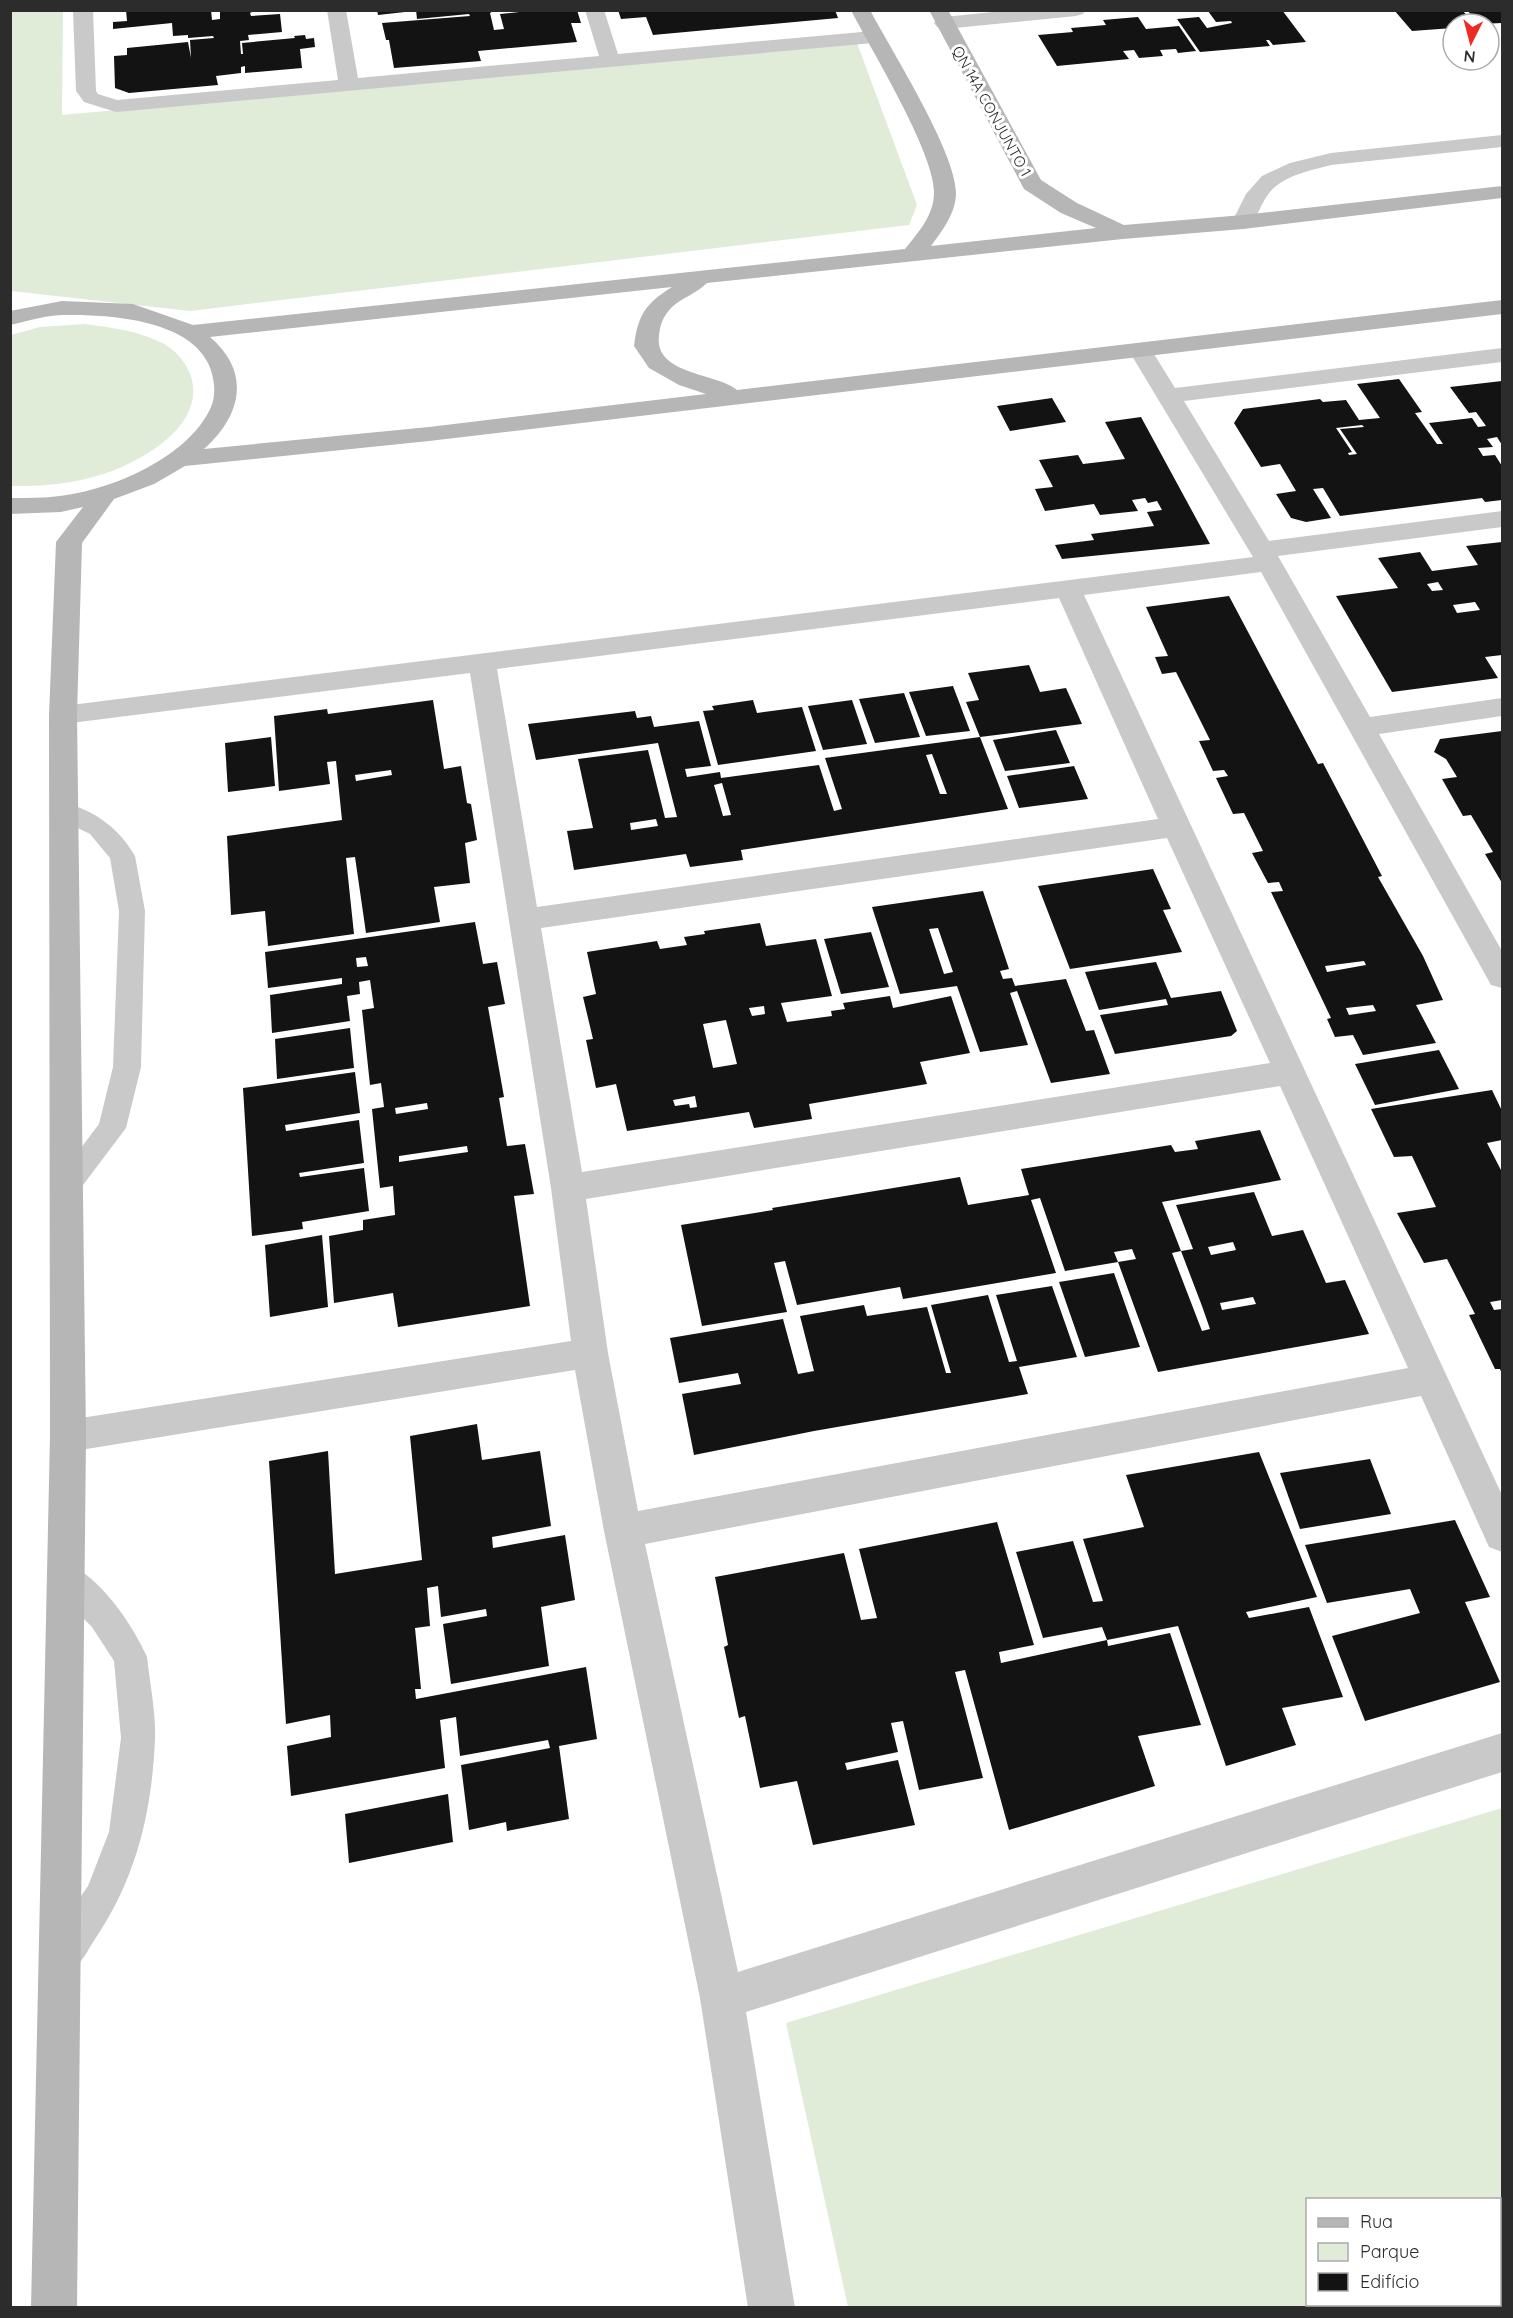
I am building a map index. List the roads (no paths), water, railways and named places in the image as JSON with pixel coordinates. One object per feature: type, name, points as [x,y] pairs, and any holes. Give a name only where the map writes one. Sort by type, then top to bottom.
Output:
[{"type":"main road","points":[[860,10],[938,160],[946,190],[940,215],[927,236],[911,255]]},
{"type":"main road","name":"QN 14A CONJUNTO 1","points":[[941,17],[1032,184],[1069,208],[1123,232]]},
{"type":"main road","points":[[191,332],[1123,232],[1243,222],[1503,192]]},
{"type":"main road","points":[[701,278],[664,302],[649,322],[646,346],[657,363],[687,380],[737,396]]},
{"type":"main road","points":[[179,459],[429,434],[737,396],[1141,351],[1503,306]]},
{"type":"main road","points":[[10,318],[62,308],[133,311],[191,332],[214,352],[226,377],[224,405],[208,433],[179,459],[145,479],[105,494],[61,504],[10,506]]},
{"type":"main road","points":[[54,2307],[68,1436],[63,715],[69,542],[105,494]]},
{"type":"street","points":[[83,10],[86,91],[90,98],[116,106],[873,36]]},
{"type":"street","points":[[336,10],[349,84]]},
{"type":"street","points":[[594,10],[610,59]]},
{"type":"street","points":[[941,17],[1076,10]]},
{"type":"street","points":[[1243,222],[1257,194],[1269,180],[1297,167],[1331,159],[1503,141]]},
{"type":"street","points":[[1141,351],[1265,556],[1362,727],[1491,933],[1503,977]]},
{"type":"street","points":[[1170,396],[1503,355]]},
{"type":"street","points":[[63,715],[1066,587],[1503,519]]},
{"type":"street","points":[[1066,587],[1503,1535]]},
{"type":"street","points":[[482,662],[568,1188],[590,1353],[623,1531],[722,1998],[772,2307]]},
{"type":"street","points":[[1362,727],[1503,706]]},
{"type":"street","points":[[523,920],[1175,827]]},
{"type":"street","points":[[568,1188],[1291,1072]]},
{"type":"street","points":[[68,1436],[590,1353]]},
{"type":"street","points":[[623,1531],[1432,1379]]},
{"type":"street","points":[[722,1998],[1503,1753]]},
{"type":"lane","points":[[64,811],[99,828],[122,856],[132,911],[127,1066],[112,1128],[67,1185]]},
{"type":"lane","points":[[59,1960],[102,1898],[127,1832],[138,1738],[130,1657],[104,1616],[66,1578]]}]
